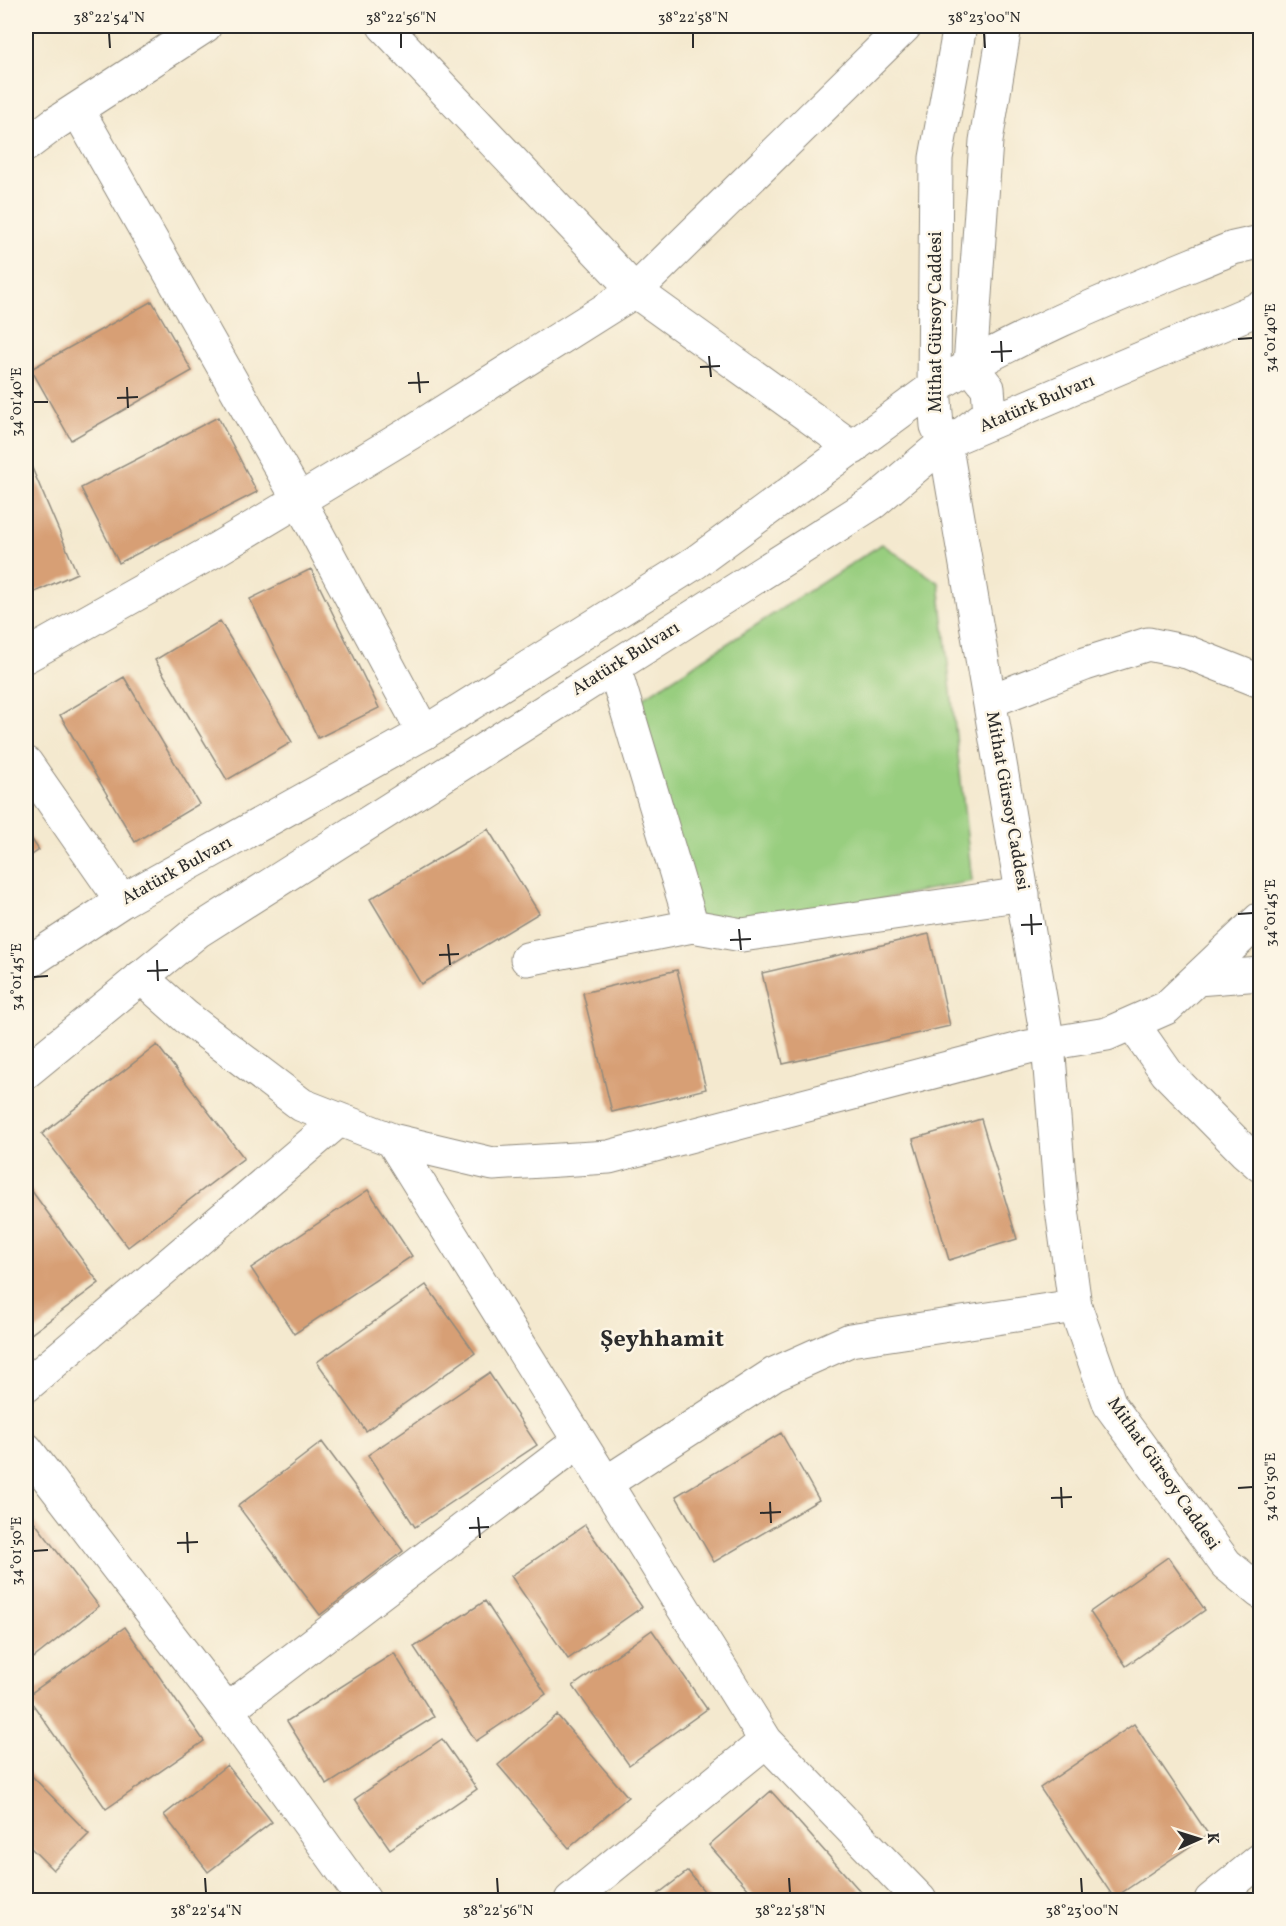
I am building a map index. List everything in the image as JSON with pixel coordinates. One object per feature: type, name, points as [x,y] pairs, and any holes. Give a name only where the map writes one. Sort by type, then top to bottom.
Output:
[{"type":"street","points":[[26,145],[52,116],[205,26]]},
{"type":"street","points":[[384,26],[635,291],[853,448]]},
{"type":"street","points":[[26,656],[217,549],[411,433],[635,291],[904,26]]},
{"type":"street","name":"Mithat Gürsoy Caddesi","points":[[960,26],[936,158],[934,387],[937,426],[945,442],[1048,1044],[1061,1202],[1075,1306],[1110,1405],[1226,1564],[1260,1592]]},
{"type":"street","name":"Mithat Gürsoy Caddesi","points":[[970,365],[986,141],[1005,26]]},
{"type":"street","points":[[52,116],[299,500],[424,733]]},
{"type":"street","name":"Atatürk Bulvarı","points":[[26,964],[122,901],[424,733],[696,562],[934,387],[970,365],[1059,320],[1233,248],[1260,242]]},
{"type":"street","name":"Atatürk Bulvarı","points":[[26,1072],[198,931],[874,502],[945,442],[1260,308]]},
{"type":"street","points":[[945,442],[962,434],[990,413],[988,388],[970,365]]},
{"type":"street","points":[[990,701],[1085,664],[1148,644],[1187,652],[1260,681]]},
{"type":"street","points":[[614,667],[692,926]]},
{"type":"street","points":[[26,763],[122,901]]},
{"type":"street","points":[[527,959],[692,926],[742,935],[1023,894]]},
{"type":"street","points":[[141,977],[186,1017],[302,1105],[392,1140],[493,1164],[609,1158],[1028,1047],[1107,1034],[1166,1008],[1260,920]]},
{"type":"street","points":[[1197,979],[1260,974]]},
{"type":"street","points":[[1132,1023],[1167,1073],[1260,1165]]},
{"type":"street","points":[[26,1386],[339,1120]]},
{"type":"street","points":[[392,1140],[766,1741],[920,1900]]},
{"type":"street","points":[[606,1483],[774,1374],[850,1340],[1075,1306]]},
{"type":"street","points":[[227,1710],[579,1441]]},
{"type":"street","points":[[26,1449],[227,1710],[364,1900]]},
{"type":"street","points":[[572,1900],[766,1741]]},
{"type":"street","points":[[1211,1900],[1260,1860]]},
{"type":"green space","points":[[882,544],[939,583],[972,881],[704,935],[635,703]]},
{"type":"building","points":[[152,301],[192,371],[71,440],[31,369]]},
{"type":"building","points":[[218,417],[257,492],[119,563],[81,488]]},
{"type":"building","points":[[26,454],[77,573],[26,596]]},
{"type":"building","points":[[311,569],[379,708],[318,738],[250,599]]},
{"type":"building","points":[[220,621],[292,742],[227,780],[155,660]]},
{"type":"building","points":[[124,677],[199,804],[135,842],[60,715]]},
{"type":"building","points":[[488,829],[539,913],[421,984],[370,899]]},
{"type":"building","points":[[26,831],[39,850],[26,859]]},
{"type":"building","points":[[929,934],[950,1026],[783,1064],[762,973]]},
{"type":"building","points":[[677,970],[706,1089],[612,1112],[583,993]]},
{"type":"building","points":[[157,1045],[244,1158],[128,1247],[42,1134]]},
{"type":"building","points":[[981,1119],[1017,1239],[949,1260],[913,1139]]},
{"type":"building","points":[[26,1183],[99,1283],[27,1337],[26,1336]]},
{"type":"building","points":[[368,1190],[412,1256],[294,1334],[251,1268]]},
{"type":"building","points":[[426,1285],[475,1353],[366,1431],[317,1362]]},
{"type":"building","points":[[489,1373],[537,1445],[415,1527],[368,1455]]},
{"type":"building","points":[[781,1433],[819,1500],[714,1562],[676,1496]]},
{"type":"building","points":[[322,1442],[403,1551],[320,1615],[238,1506]]},
{"type":"building","points":[[26,1511],[99,1606],[26,1664]]},
{"type":"building","points":[[585,1525],[642,1607],[568,1659],[511,1576]]},
{"type":"building","points":[[1168,1557],[1205,1610],[1126,1666],[1090,1612]]},
{"type":"building","points":[[485,1601],[546,1694],[476,1741],[414,1647]]},
{"type":"building","points":[[125,1627],[204,1741],[106,1809],[27,1696]]},
{"type":"building","points":[[652,1630],[707,1709],[629,1765],[573,1686]]},
{"type":"building","points":[[394,1653],[434,1717],[327,1785],[287,1721]]},
{"type":"building","points":[[557,1715],[628,1797],[569,1848],[498,1765]]},
{"type":"building","points":[[1134,1724],[1208,1834],[1114,1898],[1040,1788]]},
{"type":"building","points":[[442,1739],[477,1789],[390,1849],[355,1799]]},
{"type":"building","points":[[227,1765],[272,1822],[208,1872],[164,1815]]},
{"type":"building","points":[[26,1770],[89,1834],[53,1870],[26,1843]]},
{"type":"building","points":[[771,1791],[868,1900],[758,1900],[709,1845]]},
{"type":"building","points":[[688,1871],[711,1900],[650,1900]]},
{"type":"district","name":"Şeyhhamit","points":[[662,1340]]}]
